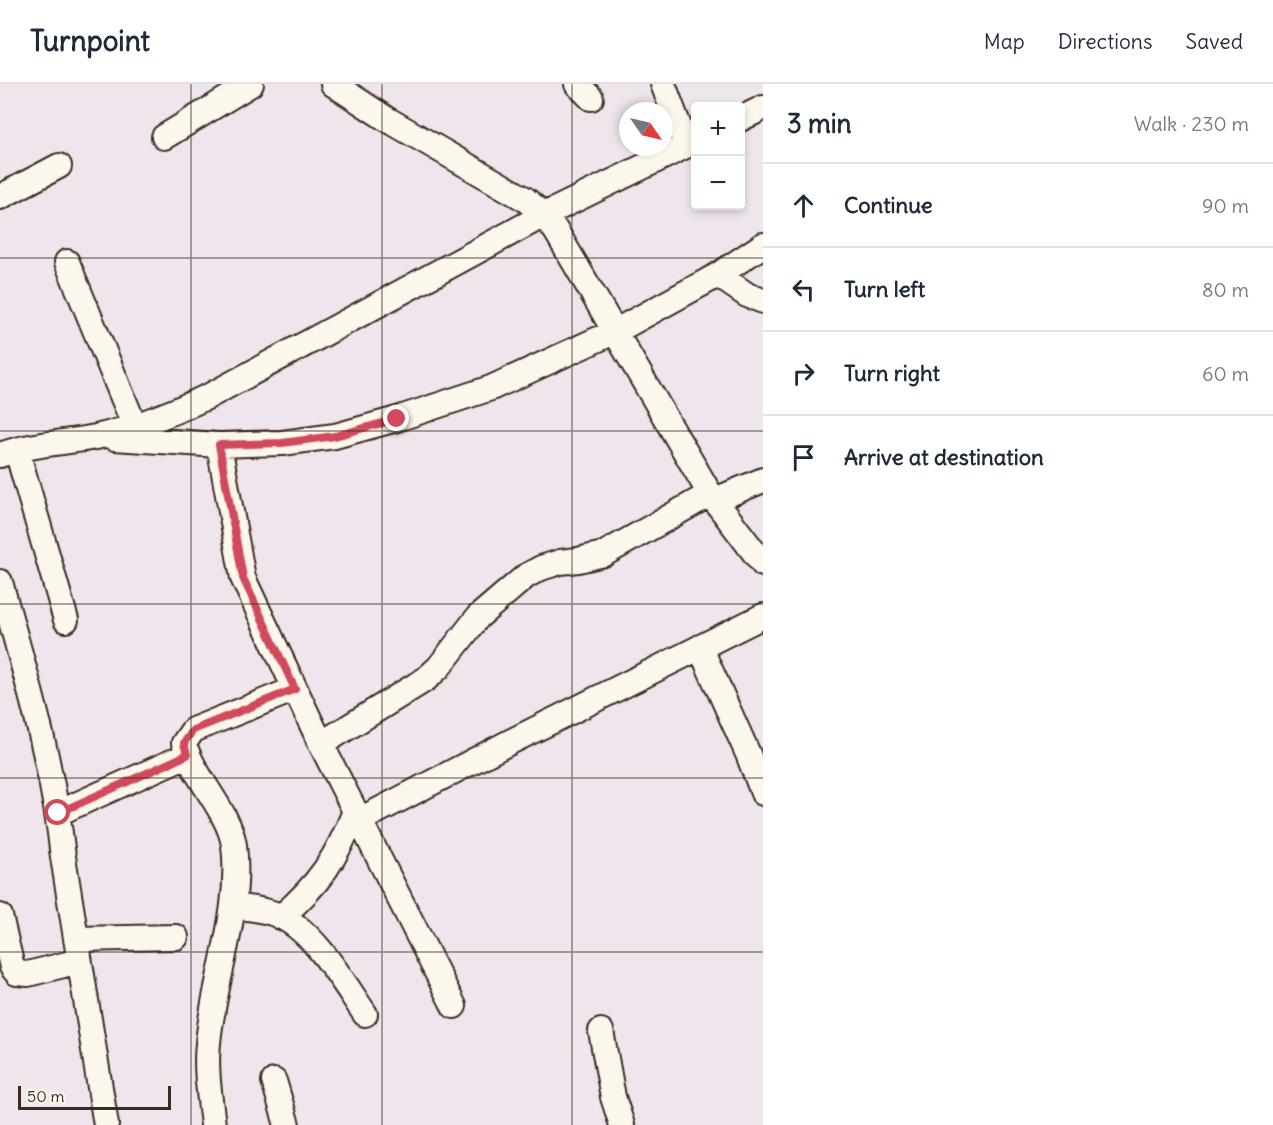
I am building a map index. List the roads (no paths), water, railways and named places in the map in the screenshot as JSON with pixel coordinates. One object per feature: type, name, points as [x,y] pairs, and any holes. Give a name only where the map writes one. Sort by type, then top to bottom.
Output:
[{"type":"street","points":[[164,137],[251,84]]},
{"type":"street","points":[[333,84],[385,118],[525,199],[544,215],[616,331],[712,497],[763,564]]},
{"type":"street","points":[[66,621],[8,453],[94,437],[165,417],[209,396],[544,215],[691,143],[663,84]]},
{"type":"street","points":[[745,117],[763,108]]},
{"type":"street","points":[[0,197],[59,166]]},
{"type":"street","points":[[94,437],[219,445],[282,443],[335,436],[397,419],[491,388],[616,331],[718,274],[763,245]]},
{"type":"street","points":[[67,262],[135,427]]},
{"type":"street","points":[[718,274],[747,295],[763,301]]},
{"type":"street","points":[[219,445],[243,578],[321,744],[454,1006]]},
{"type":"street","points":[[321,744],[426,679],[439,667],[478,617],[526,576],[560,562],[604,554],[712,497],[763,480]]},
{"type":"street","points":[[0,582],[24,667],[58,813],[106,1125]]},
{"type":"street","points":[[281,917],[306,896],[327,870],[357,816],[763,616]]},
{"type":"street","points":[[700,647],[748,753],[763,793]]},
{"type":"street","points":[[213,1125],[208,1082],[208,1044],[218,979],[234,906],[236,868],[233,841],[225,820],[187,755],[184,743],[193,730],[295,689]]},
{"type":"street","points":[[58,813],[187,755]]},
{"type":"street","points":[[234,906],[274,914],[291,922],[309,938],[340,976],[365,1014]]},
{"type":"street","points":[[0,916],[12,967],[17,973],[28,974],[78,950],[176,937]]},
{"type":"street","points":[[601,1031],[613,1097],[622,1125]]},
{"type":"street","points":[[273,1081],[287,1125]]}]
